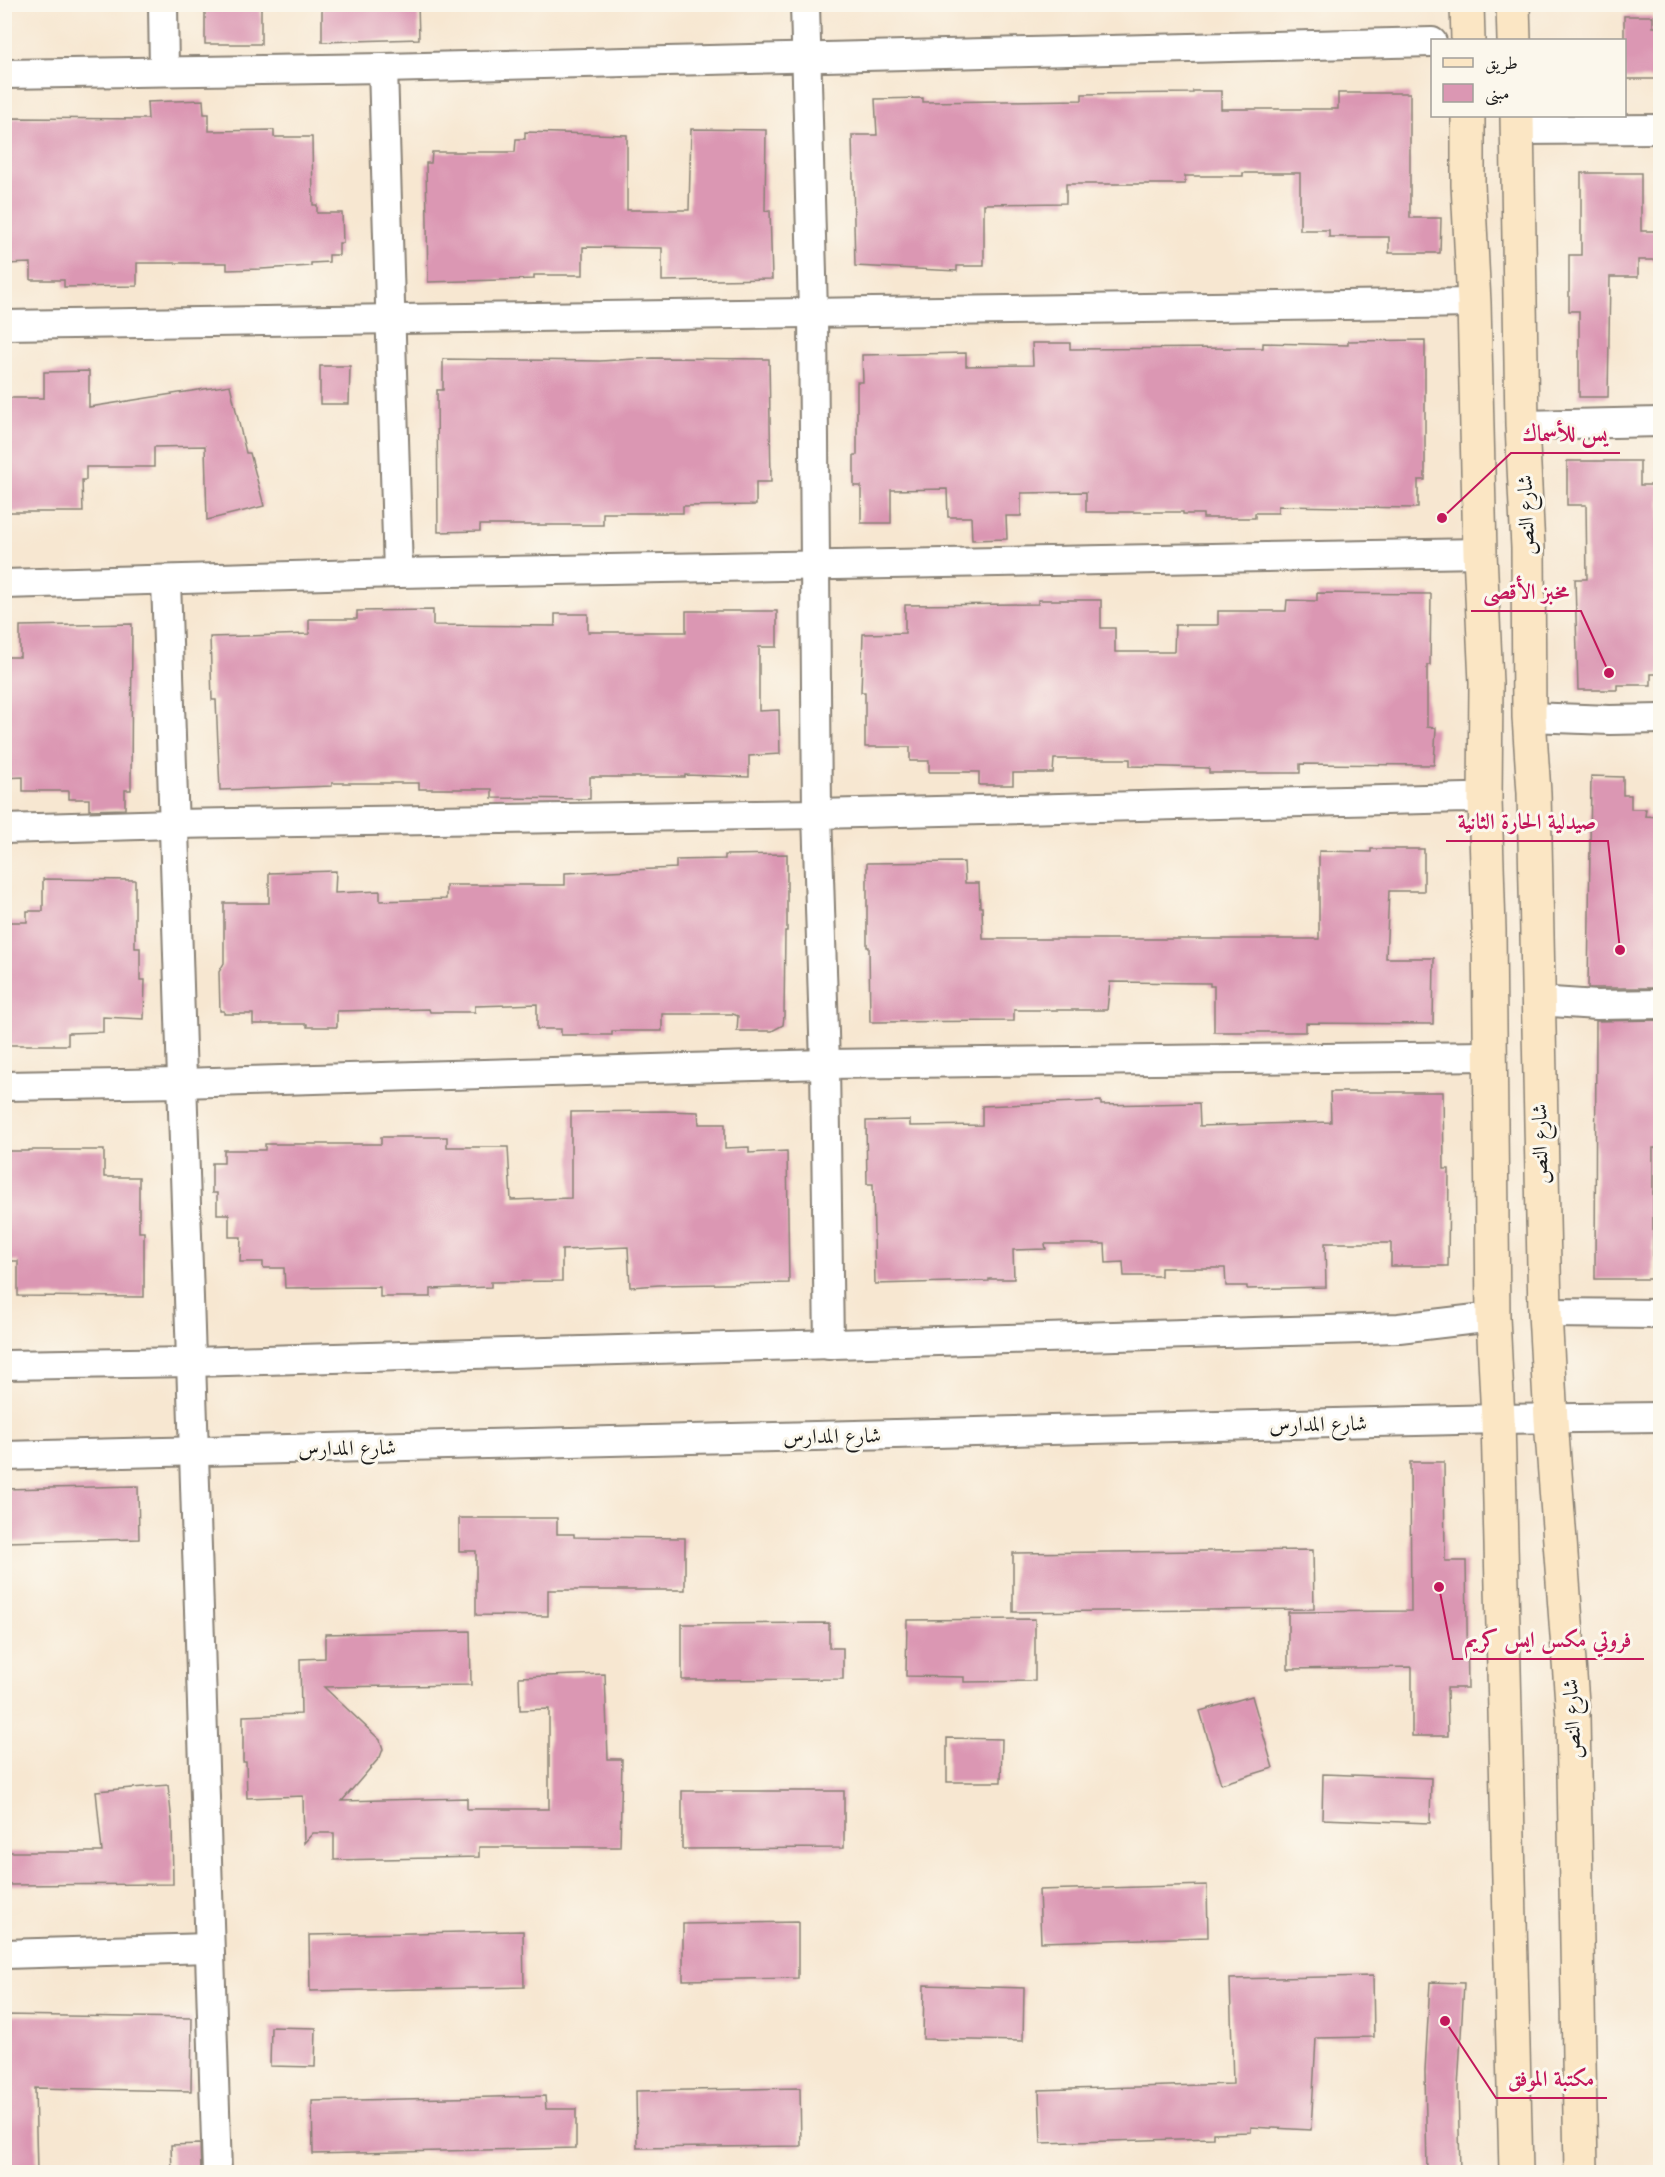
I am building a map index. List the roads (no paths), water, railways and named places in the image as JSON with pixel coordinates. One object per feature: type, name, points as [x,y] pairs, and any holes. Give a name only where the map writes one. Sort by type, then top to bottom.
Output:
[{"type":"main road","points":[[1467,4],[1468,39]]},
{"type":"main road","points":[[1513,4],[1514,39]]},
{"type":"main road","points":[[1468,117],[1468,185],[1486,683],[1485,800],[1493,1317],[1498,1419],[1516,2172]]},
{"type":"main road","name":"شارع النص","points":[[1518,123],[1522,425],[1528,548],[1545,1314],[1573,1716],[1581,2172]]},
{"type":"street","points":[[163,4],[164,71]]},
{"type":"street","points":[[805,4],[813,313],[818,814],[825,1064],[829,1345]]},
{"type":"street","points":[[4,74],[383,68],[1431,42]]},
{"type":"street","points":[[383,68],[398,573]]},
{"type":"street","points":[[1518,123],[1660,129]]},
{"type":"street","points":[[4,325],[1474,303]]},
{"type":"street","points":[[1522,425],[1660,422]]},
{"type":"street","points":[[4,584],[398,573],[1480,553]]},
{"type":"street","points":[[166,580],[217,2172]]},
{"type":"street","points":[[1530,717],[1660,719]]},
{"type":"street","points":[[4,829],[174,824],[818,814],[1466,798],[1485,800]]},
{"type":"street","points":[[1537,1001],[1598,1005],[1660,1004]]},
{"type":"street","points":[[4,1086],[825,1064],[1490,1056]]},
{"type":"street","points":[[1545,1314],[1660,1314]]},
{"type":"street","points":[[4,1365],[192,1362],[1399,1328],[1493,1317]]},
{"type":"street","name":"شارع المدارس","points":[[4,1456],[1498,1419],[1660,1417]]},
{"type":"street","points":[[4,1954],[209,1948]]},
{"type":"place","name":"يس للأسماك","points":[[1442,518]]},
{"type":"place","name":"مخبز الأقصى","points":[[1609,673]]},
{"type":"place","name":"صيدلية الحارة الثانية","points":[[1620,950]]},
{"type":"place","name":"فروتي مكس ايس كريم","points":[[1439,1587]]},
{"type":"place","name":"مكتبة الموفق","points":[[1445,2021]]}]
